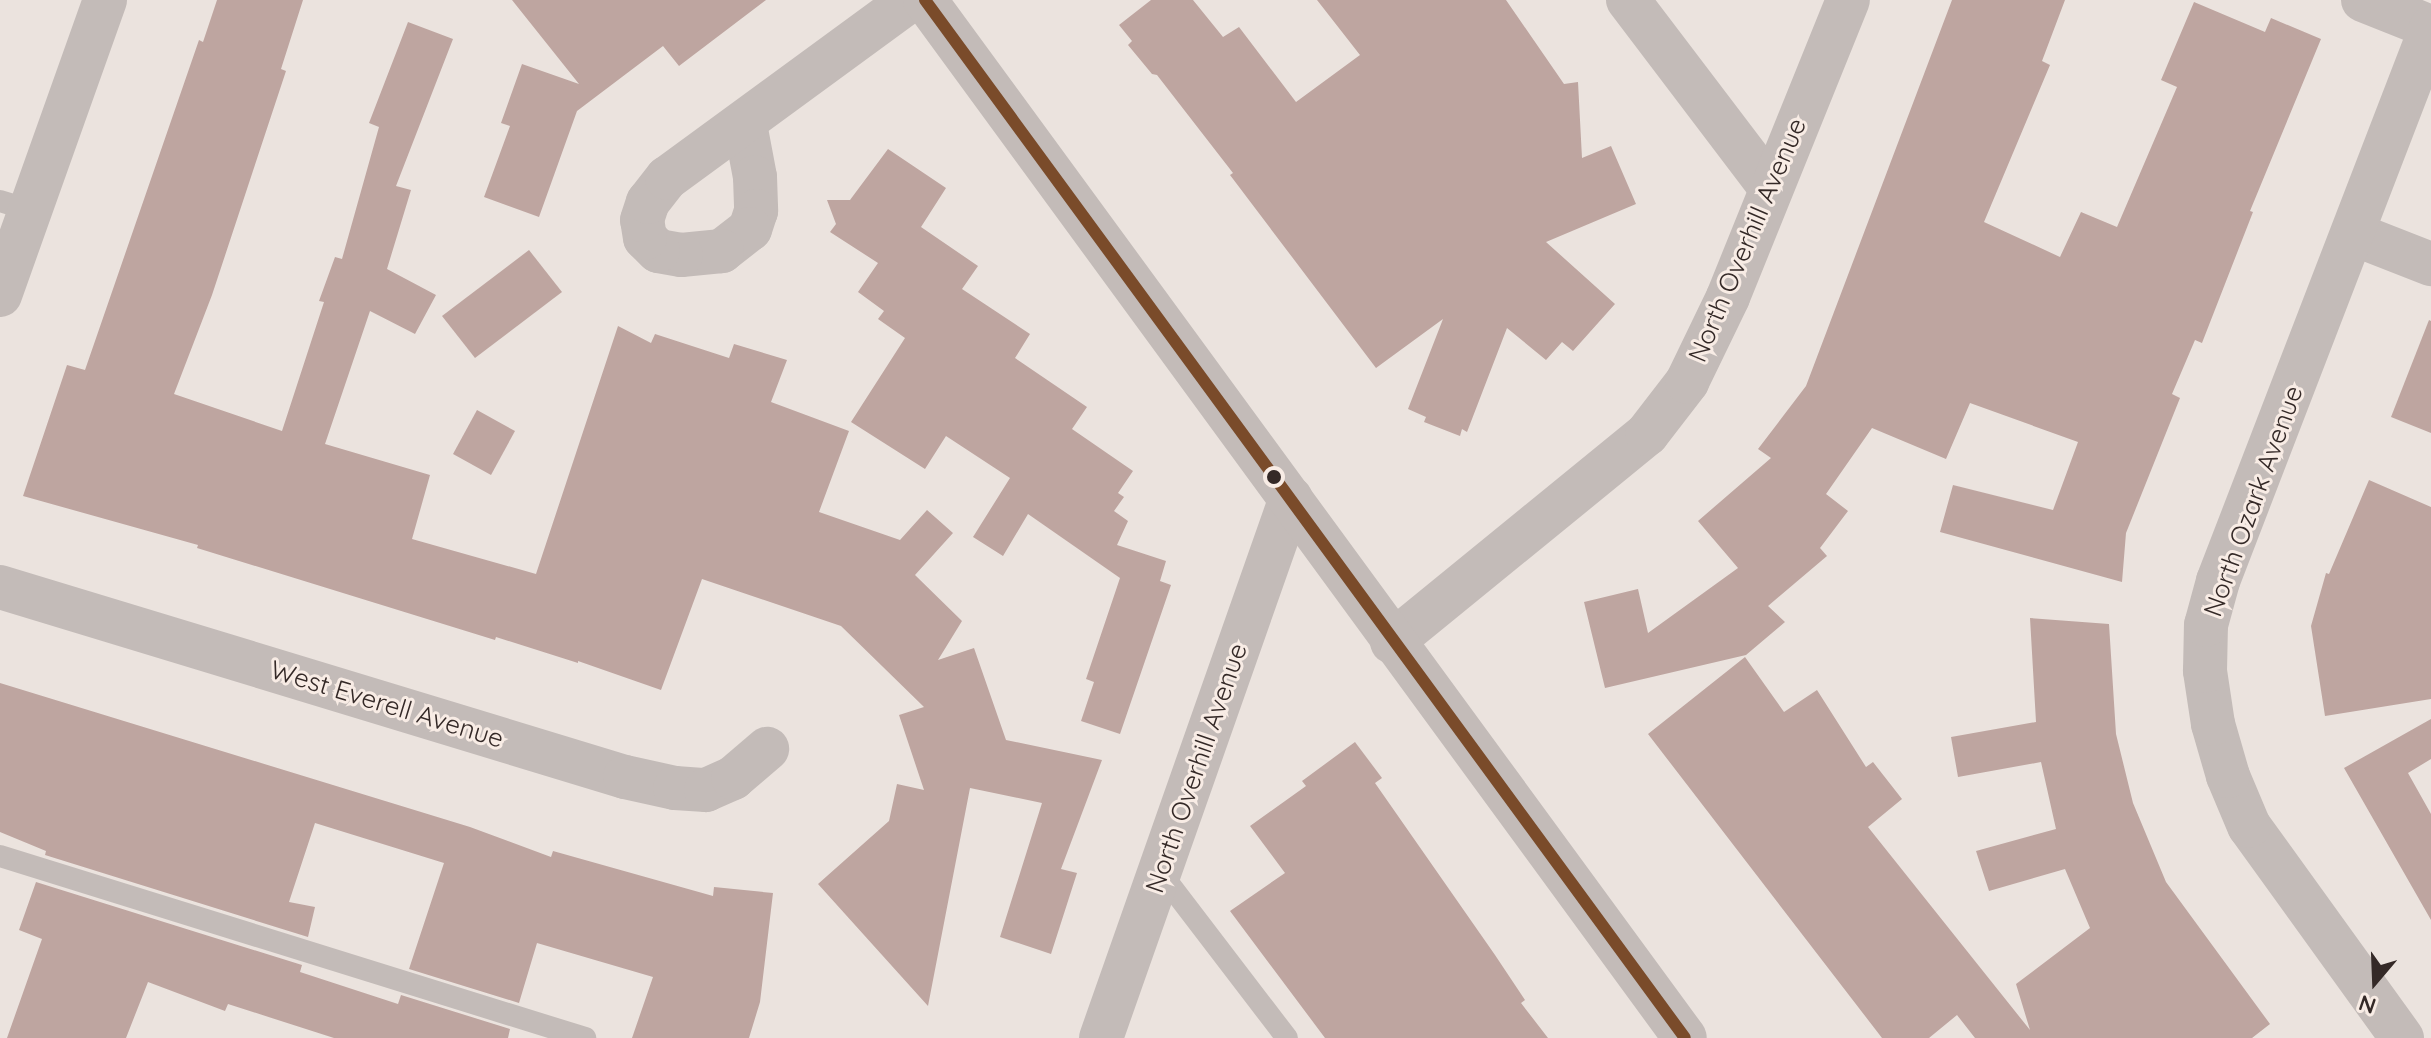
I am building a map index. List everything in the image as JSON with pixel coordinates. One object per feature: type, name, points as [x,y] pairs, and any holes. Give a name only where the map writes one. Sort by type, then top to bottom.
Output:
[{"type":"street","points":[[0,295],[15,206],[105,0]]},
{"type":"street","points":[[745,124],[910,0]]},
{"type":"street","points":[[925,0],[1291,498],[1392,642],[1685,1038]]},
{"type":"street","points":[[1628,0],[1770,187]]},
{"type":"street","name":"North Overhill Avenue","points":[[1392,642],[1647,434],[1687,382],[1728,297],[1848,0]]},
{"type":"street","points":[[2363,0],[2431,28]]},
{"type":"street","name":"North Ozark Avenue","points":[[2402,1038],[2249,826],[2228,776],[2213,724],[2205,671],[2206,625],[2218,581],[2431,28]]},
{"type":"street","points":[[2354,234],[2431,264]]},
{"type":"street","name":"North Overhill Avenue","points":[[1101,1038],[1291,498]]},
{"type":"street","name":"West Everell Avenue","points":[[0,587],[625,777],[675,788],[706,790],[733,778],[767,749]]},
{"type":"lane","points":[[0,856],[585,1038]]},
{"type":"lane","points":[[1160,872],[1287,1038]]},
{"type":"building","points":[[217,0],[303,0],[281,69],[286,71],[212,295],[174,394],[282,431],[324,302],[319,301],[335,257],[342,259],[379,127],[369,123],[408,22],[453,39],[396,186],[411,190],[387,269],[436,295],[415,334],[370,311],[325,444],[430,475],[412,539],[536,574],[618,326],[651,343],[655,334],[729,358],[734,344],[787,360],[771,402],[849,431],[819,512],[900,540],[927,510],[953,533],[915,575],[962,621],[938,660],[974,648],[1006,740],[1102,760],[1061,869],[1077,873],[1051,954],[1000,937],[1042,803],[970,788],[928,1006],[818,884],[889,821],[897,784],[924,790],[899,715],[924,707],[841,626],[702,579],[661,690],[578,661],[496,637],[495,640],[197,548],[198,545],[23,496],[67,365],[85,370],[199,40],[203,42]]},
{"type":"building","points":[[512,0],[766,0],[679,66],[663,46],[577,111],[539,217],[484,197],[510,126],[501,123],[522,64],[579,84]]},
{"type":"building","points":[[1151,0],[1193,0],[1223,37],[1239,27],[1296,102],[1360,55],[1317,0],[1506,0],[1564,84],[1578,82],[1582,158],[1611,146],[1636,204],[1546,242],[1615,304],[1573,351],[1562,342],[1546,360],[1507,328],[1467,432],[1462,429],[1460,436],[1424,422],[1426,417],[1408,409],[1443,319],[1376,368],[1230,175],[1233,173],[1157,75],[1152,74],[1128,45],[1132,41],[1119,25]]},
{"type":"building","points":[[1952,0],[2065,0],[2042,61],[2050,65],[1984,222],[2060,257],[2081,212],[2117,227],[2177,87],[2161,80],[2194,2],[2265,32],[2271,18],[2321,39],[2250,211],[2253,212],[2202,343],[2195,340],[2172,394],[2180,398],[2126,533],[2122,582],[1940,532],[1953,485],[2053,510],[2078,442],[1970,403],[1946,459],[1872,428],[1826,494],[1848,511],[1820,548],[1827,556],[1768,606],[1785,622],[1746,655],[1605,688],[1584,602],[1638,589],[1648,633],[1738,568],[1698,521],[1771,458],[1758,449],[1806,386]]},
{"type":"building","points":[[888,149],[946,188],[921,227],[978,266],[962,289],[1030,334],[1015,358],[1087,407],[1072,429],[1133,471],[1118,493],[1124,497],[1114,511],[1128,521],[1117,545],[1166,561],[1160,581],[1171,585],[1120,734],[1081,721],[1094,682],[1086,679],[1120,578],[1028,514],[1003,556],[973,537],[1010,478],[946,436],[925,469],[851,422],[905,338],[878,319],[884,311],[858,292],[878,263],[830,232],[836,224],[827,200],[850,200]]},
{"type":"building","points":[[529,250],[562,292],[475,358],[442,316]]},
{"type":"building","points":[[2431,321],[2431,433],[2391,417]]},
{"type":"building","points":[[477,410],[515,431],[491,475],[453,454]]},
{"type":"building","points":[[2369,480],[2431,507],[2431,699],[2325,716],[2311,626],[2326,573],[2329,574]]},
{"type":"building","points":[[2030,618],[2109,624],[2116,734],[2133,803],[2166,882],[2270,1024],[2252,1038],[1975,1038],[1957,1015],[1929,1038],[1882,1038],[1648,734],[1745,657],[1784,712],[1817,690],[1866,767],[1873,762],[1902,799],[1868,827],[2030,1030],[2016,984],[2090,928],[2065,869],[1989,891],[1976,851],[2056,829],[2041,762],[1958,777],[1951,737],[2036,722]]},
{"type":"building","points":[[0,683],[470,827],[551,857],[553,851],[713,896],[714,887],[773,893],[760,1002],[749,1038],[632,1038],[653,977],[537,943],[519,1003],[409,969],[444,863],[315,823],[289,902],[315,907],[308,937],[45,855],[46,851],[0,832]]},
{"type":"building","points":[[2431,719],[2431,759],[2408,773],[2431,814],[2431,920],[2344,768]]},
{"type":"building","points":[[1355,742],[1382,778],[1375,783],[1495,955],[1525,1000],[1521,1003],[1548,1038],[1325,1038],[1230,911],[1285,873],[1250,826],[1306,786],[1302,781]]},
{"type":"building","points":[[36,882],[302,965],[300,972],[398,1004],[401,995],[510,1029],[508,1038],[334,1038],[228,1004],[225,1011],[148,982],[126,1038],[7,1038],[42,939],[19,930]]},
{"type":"transit line","points":[[925,0],[1685,1038]]}]
